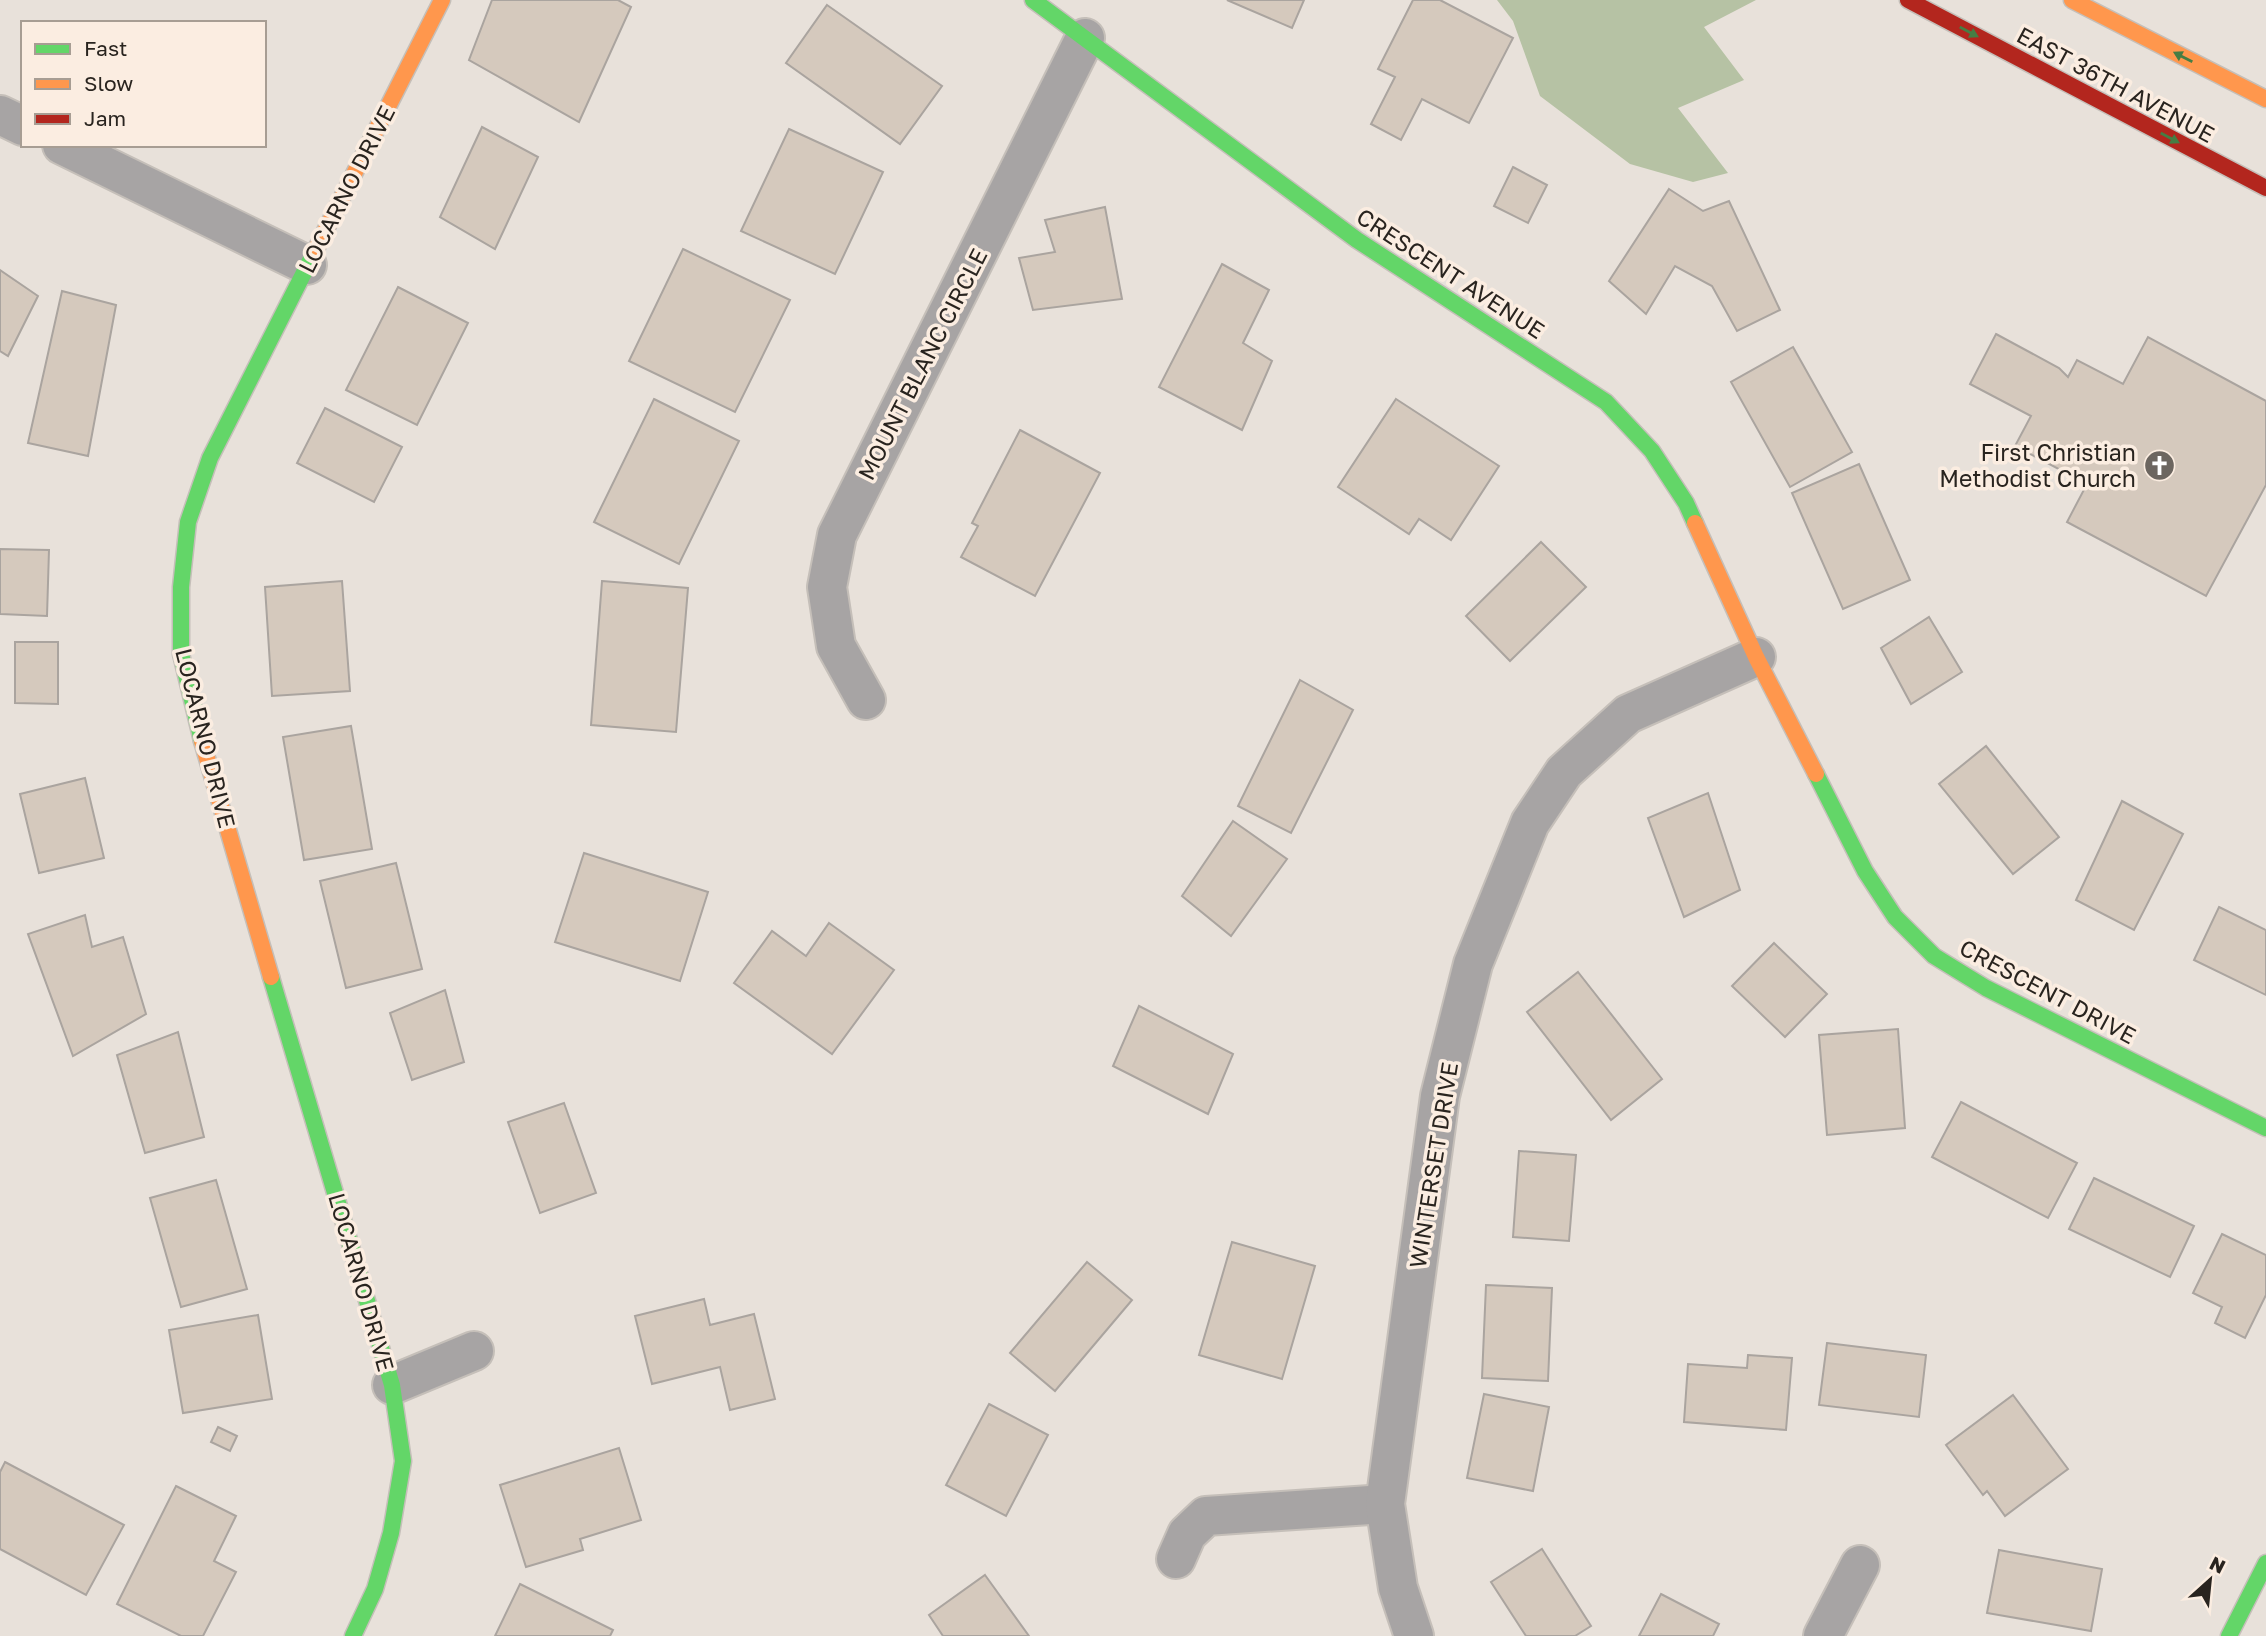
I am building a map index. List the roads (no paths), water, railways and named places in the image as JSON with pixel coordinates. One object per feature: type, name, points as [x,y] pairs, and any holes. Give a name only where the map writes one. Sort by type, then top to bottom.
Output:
[{"type":"street","name":"LOCARNO DRIVE","points":[[353,1636],[378,1578],[391,1532],[403,1461],[392,1385],[200,736],[181,654],[181,587],[188,522],[210,458],[442,0]]},
{"type":"street","name":"CRESCENT AVENUE","points":[[1033,0],[1357,240],[1606,402],[1652,451],[1686,503],[1756,657]]},
{"type":"street","name":"EAST 36TH AVENUE","points":[[1908,0],[2266,188]]},
{"type":"street","points":[[2072,0],[2266,99]]},
{"type":"street","name":"MOUNT BLANC CIRCLE","points":[[866,700],[836,646],[827,587],[836,535],[1085,38]]},
{"type":"street","points":[[0,115],[21,125]]},
{"type":"street","points":[[66,147],[307,265]]},
{"type":"street","name":"CRESCENT DRIVE","points":[[1756,657],[1865,871],[1895,917],[1934,956],[1986,988],[2266,1128]]},
{"type":"street","name":"WINTERSET DRIVE","points":[[1414,1636],[1398,1588],[1385,1504],[1440,1096],[1473,964],[1530,823],[1564,772],[1628,714],[1756,657]]},
{"type":"street","name":"LOCARNO DRIVE","points":[[392,1385],[474,1351]]},
{"type":"street","points":[[1176,1559],[1186,1534],[1206,1516],[1385,1504]]},
{"type":"street","points":[[2229,1636],[2266,1563]]},
{"type":"street","points":[[1823,1636],[1860,1565]]},
{"type":"place","name":"First Christian Methodist Church","points":[[2159,465]]}]
